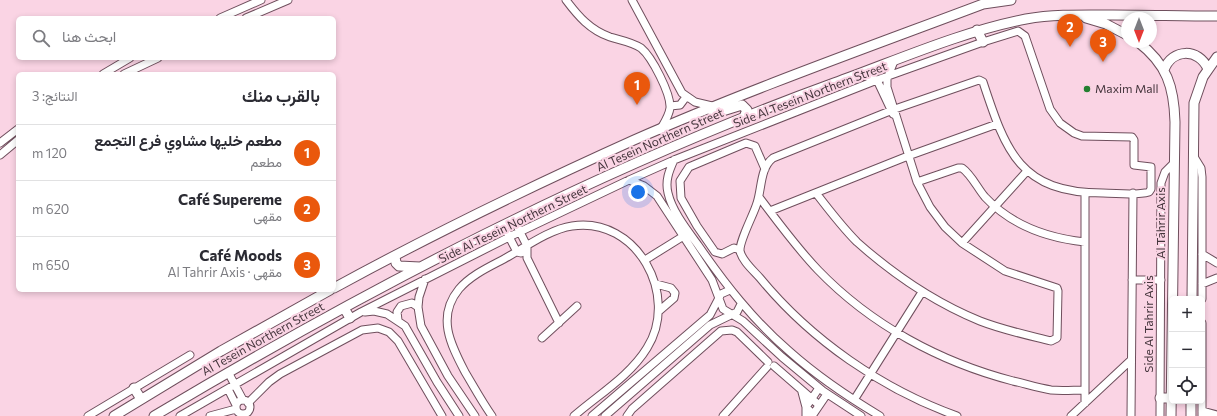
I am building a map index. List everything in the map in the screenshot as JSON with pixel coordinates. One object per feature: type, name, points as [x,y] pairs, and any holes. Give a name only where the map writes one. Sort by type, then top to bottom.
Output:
[{"type":"main road","name":"Al Tesein Northern Street","points":[[336,287],[395,256],[552,179],[716,106],[975,3],[1011,0]]},
{"type":"main road","name":"Al Tesein Northern Street","points":[[154,416],[228,372],[344,308],[503,225],[642,160],[744,117],[858,74],[977,30],[1041,17],[1075,15],[1217,16]]},
{"type":"main road","points":[[1075,15],[1106,24],[1121,32]]},
{"type":"main road","points":[[977,30],[982,42]]},
{"type":"main road","name":"Al Tahrir Axis","points":[[1144,48],[1164,70],[1173,96],[1175,122],[1173,164],[1171,368]]},
{"type":"main road","points":[[1164,70],[1170,59],[1178,54],[1186,53],[1194,54],[1201,58],[1208,69]]},
{"type":"main road","points":[[1192,296],[1194,103],[1199,85],[1217,57]]},
{"type":"main road","points":[[688,118],[700,118],[740,105],[746,108],[746,114],[744,117]]},
{"type":"main road","points":[[395,256],[394,260],[399,266],[406,268],[422,267]]},
{"type":"main road","name":"Al Tesein Northern Street","points":[[114,416],[327,292]]},
{"type":"main road","points":[[344,308],[350,318]]},
{"type":"main road","points":[[134,388],[141,399]]},
{"type":"main road","points":[[1160,398],[1169,398]]},
{"type":"main road","name":"Al Tahrir Axis","points":[[1171,404],[1171,416]]},
{"type":"main road","points":[[1191,404],[1191,416]]},
{"type":"street","points":[[225,16],[261,0]]},
{"type":"street","points":[[251,16],[288,0]]},
{"type":"street","points":[[566,0],[581,18],[593,28],[605,35],[635,45],[646,53],[668,96],[670,106],[668,116],[660,130]]},
{"type":"street","points":[[632,0],[677,86],[686,97],[700,104],[716,106]]},
{"type":"street","name":"Side Al Tesein Northern Street","points":[[180,416],[361,312],[509,237],[630,180],[674,160],[877,80],[982,42],[1015,32],[1021,32],[1025,36],[1050,109],[1060,123],[1070,131],[1082,136],[1132,136],[1134,140],[1134,163],[1136,166],[1151,168],[1150,190],[1147,193],[1133,193]]},
{"type":"street","points":[[106,72],[127,60]]},
{"type":"street","points":[[128,72],[154,60]]},
{"type":"street","points":[[816,193],[838,221],[857,241],[922,292],[980,321],[1051,341],[1056,339],[1058,336],[1058,304],[1056,288],[1005,271],[962,243],[945,227],[930,207],[918,182],[893,112],[887,87],[888,77],[894,61]]},
{"type":"street","points":[[858,74],[877,80],[893,112]]},
{"type":"street","points":[[957,416],[912,397],[871,374],[820,338],[763,282],[742,257],[740,250],[759,197],[765,169],[773,158],[980,80],[983,82],[997,124],[1009,149],[1027,171],[1051,186],[1067,191],[1085,193],[1133,193],[1131,416]]},
{"type":"street","points":[[670,106],[680,105],[686,97]]},
{"type":"street","points":[[770,211],[908,156],[997,124]]},
{"type":"street","points":[[0,143],[16,131]]},
{"type":"street","points":[[0,155],[16,142]]},
{"type":"street","points":[[740,250],[734,248],[722,254],[715,252],[697,226],[682,198],[680,181],[689,167],[746,143],[755,146],[765,169]]},
{"type":"street","points":[[1193,154],[1201,168],[1202,177],[1202,296]]},
{"type":"street","points":[[674,160],[667,179],[670,199],[689,233],[741,304],[789,351],[831,385],[880,416]]},
{"type":"street","name":"Side Al Tahrir Axis","points":[[1160,416],[1161,183],[1165,172],[1173,164]]},
{"type":"street","points":[[918,182],[958,168],[962,168],[994,207],[1028,228],[1050,236],[1085,242]]},
{"type":"street","points":[[962,243],[1027,171]]},
{"type":"street","points":[[630,180],[651,191],[662,203],[682,237],[712,280],[723,309],[743,321],[782,357],[827,394],[861,416]]},
{"type":"street","points":[[1085,193],[1085,403]]},
{"type":"street","points":[[759,197],[792,241],[827,279],[869,314],[897,332],[939,355],[989,375],[1045,389],[1085,390]]},
{"type":"street","points":[[662,203],[670,199]]},
{"type":"street","points":[[514,220],[527,246],[527,258],[559,323]]},
{"type":"street","points":[[503,225],[517,252],[527,258]]},
{"type":"street","points":[[492,416],[472,385],[451,345],[448,334],[448,316],[453,299],[467,280],[527,246],[560,229],[572,226],[586,226],[600,228],[619,236],[636,249],[645,260],[656,284],[659,311],[657,327],[647,348],[634,365],[574,416]]},
{"type":"street","points":[[645,260],[682,237]]},
{"type":"street","points":[[1202,254],[1217,263]]},
{"type":"street","points":[[1132,278],[1161,278]]},
{"type":"street","points":[[1202,284],[1217,278]]},
{"type":"street","points":[[425,280],[421,288],[418,307],[421,326],[448,376],[476,416]]},
{"type":"street","points":[[656,284],[671,288],[675,292],[672,300],[659,311]]},
{"type":"street","points":[[604,414],[605,405],[710,315],[721,294],[730,290]]},
{"type":"street","points":[[854,400],[922,292]]},
{"type":"street","points":[[398,320],[398,309],[404,304],[412,303],[418,307]]},
{"type":"street","points":[[604,414],[710,325],[739,310],[741,304]]},
{"type":"street","points":[[542,338],[577,306]]},
{"type":"street","points":[[361,312],[374,311],[387,314],[398,320],[410,332],[437,382],[459,416]]},
{"type":"street","points":[[210,416],[236,407],[280,374],[362,330],[378,328],[389,332],[398,341],[442,416]]},
{"type":"street","points":[[627,416],[632,409],[722,331],[732,330],[737,332],[770,365],[819,406]]},
{"type":"street","points":[[1202,332],[1202,413],[1217,415]]},
{"type":"street","points":[[88,416],[190,355]]},
{"type":"street","points":[[1071,416],[1132,360]]},
{"type":"street","points":[[723,416],[770,365]]},
{"type":"street","points":[[228,372],[245,401],[247,414]]},
{"type":"street","points":[[619,378],[626,386]]},
{"type":"street","points":[[610,386],[617,394]]},
{"type":"street","points":[[806,407],[820,388]]},
{"type":"street","points":[[228,389],[236,407],[247,414]]},
{"type":"street","points":[[802,392],[806,407],[806,416]]},
{"type":"street","points":[[806,407],[813,415],[827,394]]},
{"type":"place","name":"Café Supereme","points":[[1070,47]]},
{"type":"place","name":"Café Moods","points":[[1103,62]]},
{"type":"place","name":"Maxim Mall","points":[[1087,89]]},
{"type":"place","name":"مطعم خليها مشاوي فرع التجمع","points":[[637,105]]}]
